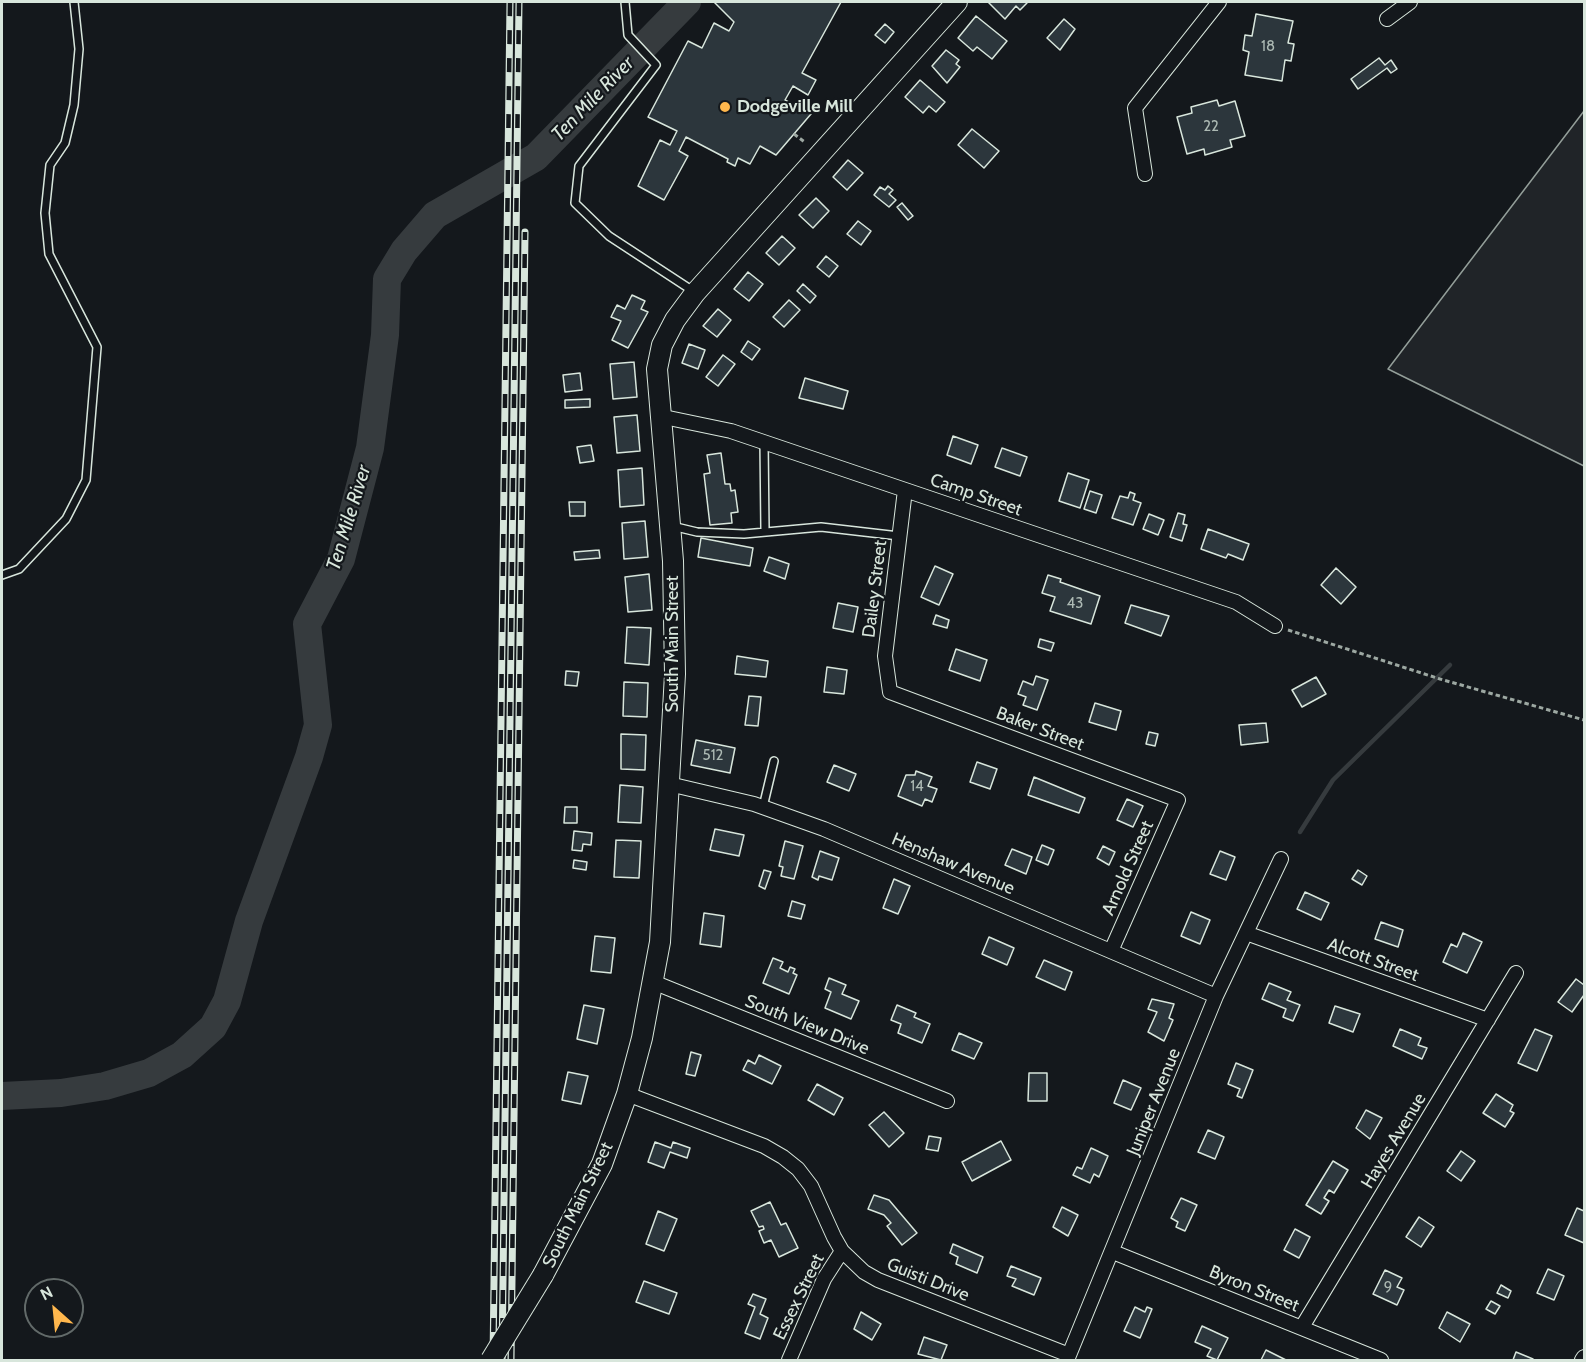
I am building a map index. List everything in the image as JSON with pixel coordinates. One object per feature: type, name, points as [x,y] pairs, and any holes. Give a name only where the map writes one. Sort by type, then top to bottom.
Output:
[{"type":"main road","name":"South Main Street","points":[[491,1360],[543,1275],[602,1164],[627,1094],[642,1038],[653,982],[664,897],[675,674],[669,526],[657,369],[662,345],[675,320],[695,293],[957,2]]},
{"type":"street","points":[[1144,174],[1135,108],[1219,2]]},
{"type":"street","points":[[1387,19],[1410,2]]},
{"type":"street","name":"Camp Street","points":[[659,416],[731,431],[905,489],[1236,602],[1275,626]]},
{"type":"street","name":"Dailey Street","points":[[890,692],[885,656],[905,489]]},
{"type":"street","name":"Baker Street","points":[[890,692],[1178,800]]},
{"type":"street","name":"Henshaw Avenue","points":[[669,784],[763,807],[824,829],[1216,996]]},
{"type":"street","name":"Arnold Street","points":[[1111,951],[1178,800]]},
{"type":"street","name":"Juniper Avenue","points":[[1068,1358],[1216,996],[1281,859]]},
{"type":"street","name":"Alcott Street","points":[[1246,933],[1488,1020]]},
{"type":"street","name":"Hayes Avenue","points":[[1302,1327],[1516,973]]},
{"type":"street","name":"South View Drive","points":[[653,982],[947,1101]]},
{"type":"street","name":"Guisti Drive","points":[[627,1094],[764,1146],[783,1157],[798,1169],[811,1186],[842,1251],[864,1272],[878,1280],[1068,1358]]},
{"type":"street","name":"Essex Street","points":[[789,1360],[824,1279],[842,1251]]},
{"type":"street","name":"Byron Street","points":[[1113,1252],[1381,1360]]},
{"type":"lane","points":[[2,575],[19,569],[66,519],[86,480],[97,347],[49,254],[45,213],[50,165],[65,143],[74,105],[79,49],[74,2]]},
{"type":"lane","points":[[625,2],[628,35],[656,65],[579,166],[575,203],[609,236],[695,293]]},
{"type":"lane","points":[[764,441],[765,531]]},
{"type":"lane","points":[[669,526],[716,533],[820,527],[900,536]]},
{"type":"lane","points":[[763,807],[774,761]]},
{"type":"path","points":[[794,134],[806,143]]},
{"type":"path","points":[[1275,626],[1440,679],[1584,720]]},
{"type":"shaded area","points":[[1584,111],[1584,466],[1388,369]]},
{"type":"building","name":"Dodgeville Mill","points":[[714,2],[841,2],[802,73],[816,80],[808,95],[793,86],[785,100],[811,114],[776,155],[760,146],[750,164],[738,158],[735,166],[727,162],[728,159],[686,137],[679,151],[688,156],[664,200],[638,186],[660,140],[670,145],[677,131],[648,117],[688,41],[702,48],[714,23],[729,31],[734,22]]},
{"type":"building","points":[[988,2],[1027,3],[1020,10],[1016,6],[1005,19]]},
{"type":"building","points":[[1256,14],[1293,21],[1288,43],[1294,44],[1291,61],[1285,60],[1282,81],[1245,75],[1249,52],[1243,50],[1245,35],[1252,36]]},
{"type":"building","points":[[976,16],[1007,41],[992,59],[977,47],[973,51],[958,38]]},
{"type":"building","points":[[1064,19],[1075,29],[1060,50],[1047,38]]},
{"type":"building","points":[[885,24],[894,32],[885,43],[875,35]]},
{"type":"building","points":[[946,50],[959,60],[956,64],[960,67],[947,83],[932,66]]},
{"type":"building","points":[[1379,58],[1385,65],[1391,60],[1397,69],[1391,73],[1387,68],[1358,89],[1351,79]]},
{"type":"building","points":[[920,80],[945,102],[936,112],[929,106],[923,113],[905,97]]},
{"type":"building","points":[[1217,100],[1219,106],[1235,101],[1245,136],[1230,140],[1232,147],[1205,155],[1204,149],[1187,154],[1177,117],[1192,113],[1191,107]]},
{"type":"building","points":[[972,129],[999,151],[984,168],[958,145]]},
{"type":"building","points":[[848,160],[863,173],[847,190],[833,177]]},
{"type":"building","points":[[888,186],[893,190],[889,194],[896,200],[889,207],[874,195],[880,187],[885,190]]},
{"type":"building","points":[[816,198],[829,211],[813,228],[799,215]]},
{"type":"building","points":[[902,203],[913,216],[908,220],[897,207]]},
{"type":"building","points":[[858,221],[871,231],[861,245],[847,234]]},
{"type":"building","points":[[782,236],[795,248],[779,265],[766,253]]},
{"type":"building","points":[[826,256],[838,266],[829,277],[817,267]]},
{"type":"building","points":[[748,272],[763,284],[749,301],[734,289]]},
{"type":"building","points":[[803,284],[816,296],[810,303],[797,291]]},
{"type":"building","points":[[632,295],[645,301],[641,309],[648,312],[628,348],[612,340],[621,321],[611,317],[617,305],[625,309]]},
{"type":"building","points":[[789,300],[800,310],[784,327],[773,317]]},
{"type":"building","points":[[718,309],[731,320],[717,337],[703,326]]},
{"type":"building","points":[[748,341],[760,349],[752,360],[741,352]]},
{"type":"building","points":[[689,344],[705,350],[698,369],[682,363]]},
{"type":"building","points":[[723,355],[735,364],[718,386],[706,377]]},
{"type":"building","points":[[634,362],[637,397],[613,399],[610,364]]},
{"type":"building","points":[[580,373],[582,390],[565,392],[563,375]]},
{"type":"building","points":[[805,378],[848,391],[843,409],[799,398]]},
{"type":"building","points":[[590,399],[590,407],[565,408],[565,400]]},
{"type":"building","points":[[637,415],[640,451],[617,453],[614,417]]},
{"type":"building","points":[[953,436],[978,445],[971,464],[947,455]]},
{"type":"building","points":[[591,445],[594,461],[580,463],[577,447]]},
{"type":"building","points":[[1002,448],[1027,457],[1020,476],[995,467]]},
{"type":"building","points":[[721,453],[725,484],[730,484],[731,491],[735,490],[738,512],[731,513],[732,523],[710,525],[704,474],[710,473],[707,455]]},
{"type":"building","points":[[642,468],[644,505],[620,507],[618,470]]},
{"type":"building","points":[[1068,473],[1089,480],[1080,508],[1059,501]]},
{"type":"building","points":[[1090,491],[1102,495],[1096,513],[1084,509]]},
{"type":"building","points":[[1130,492],[1135,494],[1133,500],[1141,503],[1133,525],[1112,518],[1120,496],[1128,498]]},
{"type":"building","points":[[569,502],[585,502],[585,516],[570,516]]},
{"type":"building","points":[[1178,513],[1185,515],[1183,524],[1187,525],[1182,541],[1170,537]]},
{"type":"building","points":[[1149,514],[1164,520],[1158,535],[1143,529]]},
{"type":"building","points":[[645,521],[648,557],[624,559],[622,523]]},
{"type":"building","points":[[1208,529],[1249,544],[1243,560],[1228,554],[1226,558],[1201,549]]},
{"type":"building","points":[[701,538],[753,548],[750,566],[698,557]]},
{"type":"building","points":[[599,550],[600,558],[575,560],[574,552]]},
{"type":"building","points":[[769,557],[789,564],[785,579],[764,571]]},
{"type":"building","points":[[935,566],[953,574],[939,605],[921,597]]},
{"type":"building","points":[[1336,568],[1356,587],[1341,604],[1321,585]]},
{"type":"building","points":[[649,574],[652,610],[628,612],[625,577]]},
{"type":"building","points":[[1048,575],[1061,579],[1060,582],[1100,596],[1091,624],[1050,611],[1055,597],[1042,593]]},
{"type":"building","points":[[838,603],[858,607],[853,632],[833,628]]},
{"type":"building","points":[[1131,605],[1169,616],[1161,636],[1125,623]]},
{"type":"building","points":[[936,615],[949,620],[947,628],[933,624]]},
{"type":"building","points":[[627,627],[651,628],[649,665],[625,663]]},
{"type":"building","points":[[1040,639],[1054,643],[1051,651],[1038,647]]},
{"type":"building","points":[[956,649],[987,660],[980,681],[949,670]]},
{"type":"building","points":[[737,656],[768,661],[766,677],[735,674]]},
{"type":"building","points":[[827,667],[847,670],[844,694],[824,692]]},
{"type":"building","points":[[566,671],[579,672],[577,686],[565,685]]},
{"type":"building","points":[[1036,676],[1048,680],[1037,710],[1023,705],[1026,697],[1018,694],[1023,681],[1033,685]]},
{"type":"building","points":[[1316,677],[1326,694],[1302,707],[1292,690]]},
{"type":"building","points":[[624,682],[648,683],[647,717],[623,716]]},
{"type":"building","points":[[749,696],[761,697],[758,726],[745,725]]},
{"type":"building","points":[[1095,703],[1121,711],[1116,730],[1089,722]]},
{"type":"building","points":[[1266,723],[1268,742],[1241,745],[1239,725]]},
{"type":"building","points":[[1149,732],[1158,734],[1155,746],[1146,744]]},
{"type":"building","points":[[621,734],[646,735],[645,770],[621,769]]},
{"type":"building","points":[[696,740],[735,748],[730,773],[691,765]]},
{"type":"building","points":[[977,762],[997,769],[990,789],[970,782]]},
{"type":"building","points":[[834,765],[856,774],[849,791],[827,782]]},
{"type":"building","points":[[916,771],[932,777],[928,786],[937,789],[932,802],[925,799],[922,806],[898,796],[906,775],[915,775]]},
{"type":"building","points":[[1034,777],[1085,798],[1079,813],[1028,795]]},
{"type":"building","points":[[620,785],[643,787],[641,823],[618,822]]},
{"type":"building","points":[[1127,799],[1143,806],[1133,827],[1117,820]]},
{"type":"building","points":[[565,807],[577,807],[577,823],[564,823]]},
{"type":"building","points":[[715,829],[744,835],[739,856],[710,850]]},
{"type":"building","points":[[574,831],[592,833],[591,845],[583,844],[582,851],[572,850]]},
{"type":"building","points":[[616,840],[641,841],[639,878],[614,877]]},
{"type":"building","points":[[785,841],[803,846],[794,879],[781,876],[783,867],[779,866]]},
{"type":"building","points":[[1042,845],[1054,850],[1048,865],[1036,860]]},
{"type":"building","points":[[1103,846],[1115,852],[1109,865],[1097,858]]},
{"type":"building","points":[[1012,849],[1032,857],[1026,874],[1005,865]]},
{"type":"building","points":[[820,851],[839,858],[832,880],[819,876],[818,880],[812,877]]},
{"type":"building","points":[[1220,851],[1235,857],[1226,880],[1210,874]]},
{"type":"building","points":[[574,860],[587,862],[586,870],[573,868]]},
{"type":"building","points":[[764,870],[771,872],[765,889],[759,886]]},
{"type":"building","points":[[1358,870],[1367,876],[1362,885],[1352,879]]},
{"type":"building","points":[[894,879],[910,886],[898,914],[883,908]]},
{"type":"building","points":[[1305,892],[1329,903],[1321,920],[1297,909]]},
{"type":"building","points":[[792,901],[805,905],[801,919],[788,916]]},
{"type":"building","points":[[1191,912],[1210,920],[1200,944],[1181,936]]},
{"type":"building","points":[[704,913],[724,916],[721,947],[700,944]]},
{"type":"building","points":[[1381,922],[1403,930],[1398,947],[1375,939]]},
{"type":"building","points":[[1463,933],[1482,942],[1467,973],[1443,962],[1451,944],[1457,947]]},
{"type":"building","points":[[595,936],[615,938],[611,973],[591,971]]},
{"type":"building","points":[[989,937],[1014,948],[1007,965],[982,954]]},
{"type":"building","points":[[773,958],[783,962],[780,968],[788,972],[790,967],[795,969],[793,973],[797,975],[789,994],[763,983]]},
{"type":"building","points":[[1044,960],[1072,972],[1065,990],[1036,977]]},
{"type":"building","points":[[829,978],[846,985],[842,994],[859,1001],[851,1019],[825,1008],[831,992],[825,989]]},
{"type":"building","points":[[1576,979],[1584,985],[1584,995],[1572,1012],[1558,1002]]},
{"type":"building","points":[[1269,983],[1291,992],[1287,1000],[1300,1005],[1293,1021],[1283,1017],[1286,1009],[1262,999]]},
{"type":"building","points":[[1152,999],[1174,1004],[1169,1018],[1173,1020],[1164,1041],[1148,1032],[1157,1012],[1148,1009]]},
{"type":"building","points":[[584,1005],[604,1009],[597,1044],[577,1039]]},
{"type":"building","points":[[897,1005],[916,1013],[914,1017],[930,1024],[922,1043],[898,1033],[901,1024],[891,1020]]},
{"type":"building","points":[[1335,1006],[1360,1014],[1353,1032],[1329,1023]]},
{"type":"building","points":[[1400,1029],[1421,1038],[1418,1045],[1427,1048],[1422,1059],[1393,1046]]},
{"type":"building","points":[[1535,1029],[1552,1036],[1537,1071],[1518,1063]]},
{"type":"building","points":[[959,1033],[982,1043],[974,1059],[952,1050]]},
{"type":"building","points":[[691,1052],[701,1055],[695,1076],[686,1074]]},
{"type":"building","points":[[759,1055],[781,1066],[772,1084],[743,1070],[748,1060],[755,1064]]},
{"type":"building","points":[[1236,1063],[1253,1070],[1242,1098],[1237,1096],[1240,1089],[1228,1084]]},
{"type":"building","points":[[568,1072],[588,1076],[581,1104],[562,1100]]},
{"type":"building","points":[[1029,1073],[1047,1073],[1047,1101],[1028,1101]]},
{"type":"building","points":[[1123,1080],[1141,1088],[1131,1110],[1114,1103]]},
{"type":"building","points":[[817,1084],[843,1098],[834,1115],[808,1100]]},
{"type":"building","points":[[1496,1094],[1513,1105],[1510,1111],[1514,1113],[1505,1127],[1483,1113]]},
{"type":"building","points":[[1366,1110],[1382,1118],[1370,1139],[1356,1128]]},
{"type":"building","points":[[884,1112],[904,1133],[889,1147],[869,1125]]},
{"type":"building","points":[[1208,1130],[1224,1137],[1215,1159],[1198,1152]]},
{"type":"building","points":[[929,1136],[941,1138],[938,1151],[926,1149]]},
{"type":"building","points":[[1001,1141],[1011,1160],[972,1181],[962,1162]]},
{"type":"building","points":[[655,1142],[671,1148],[673,1142],[690,1148],[687,1158],[670,1152],[664,1168],[648,1162]]},
{"type":"building","points":[[1091,1148],[1108,1156],[1099,1177],[1094,1174],[1090,1183],[1073,1175],[1077,1167],[1082,1169]]},
{"type":"building","points":[[1461,1151],[1475,1161],[1461,1181],[1447,1171]]},
{"type":"building","points":[[1333,1161],[1348,1170],[1334,1193],[1329,1190],[1324,1198],[1329,1201],[1321,1214],[1306,1205]]},
{"type":"building","points":[[874,1195],[889,1200],[917,1233],[902,1245],[887,1226],[891,1223],[884,1215],[868,1209]]},
{"type":"building","points":[[1181,1198],[1197,1205],[1185,1231],[1176,1227],[1178,1222],[1171,1218]]},
{"type":"building","points":[[770,1202],[781,1225],[786,1223],[798,1248],[779,1257],[771,1240],[764,1243],[759,1231],[764,1229],[763,1226],[759,1227],[751,1211]]},
{"type":"building","points":[[1062,1207],[1078,1215],[1068,1236],[1053,1227]]},
{"type":"building","points":[[1577,1208],[1584,1211],[1584,1243],[1565,1235]]},
{"type":"building","points":[[658,1211],[677,1219],[664,1251],[646,1244]]},
{"type":"building","points":[[1419,1217],[1434,1227],[1421,1247],[1406,1237]]},
{"type":"building","points":[[1295,1229],[1310,1237],[1299,1258],[1284,1250]]},
{"type":"building","points":[[953,1244],[983,1257],[977,1273],[956,1264],[958,1257],[950,1253]]},
{"type":"building","points":[[1011,1266],[1041,1278],[1034,1295],[1012,1286],[1016,1279],[1007,1276]]},
{"type":"building","points":[[1548,1269],[1564,1276],[1554,1300],[1537,1293]]},
{"type":"building","points":[[1385,1270],[1402,1278],[1397,1287],[1404,1290],[1397,1305],[1373,1294]]},
{"type":"building","points":[[644,1281],[677,1293],[669,1314],[636,1302]]},
{"type":"building","points":[[1501,1285],[1511,1291],[1508,1298],[1497,1293]]},
{"type":"building","points":[[753,1294],[766,1299],[760,1314],[768,1318],[760,1339],[745,1333],[755,1307],[748,1304]]},
{"type":"building","points":[[1491,1301],[1500,1306],[1495,1314],[1486,1309]]},
{"type":"building","points":[[1135,1307],[1145,1312],[1147,1307],[1152,1309],[1140,1338],[1124,1331]]},
{"type":"building","points":[[861,1312],[881,1324],[872,1340],[854,1329]]},
{"type":"building","points":[[1447,1312],[1470,1324],[1460,1342],[1439,1328]]},
{"type":"building","points":[[1202,1326],[1228,1338],[1217,1360],[1207,1356],[1211,1349],[1195,1342]]},
{"type":"building","points":[[924,1337],[947,1345],[941,1360],[918,1354]]},
{"type":"building","points":[[1266,1350],[1286,1360],[1261,1360]]},
{"type":"building","points":[[1516,1352],[1533,1359],[1533,1360],[1513,1360]]},
{"type":"waterway","name":"Ten Mile River","points":[[2,1096],[61,1093],[105,1086],[149,1073],[182,1055],[213,1027],[227,1001],[249,921],[309,757],[318,725],[307,624],[341,559],[370,448],[385,335],[387,279],[404,251],[435,215],[536,157],[687,2]]},
{"type":"waterway","points":[[1300,832],[1333,780],[1450,665]]},
{"type":"railway","points":[[493,1360],[510,2]]},
{"type":"railway","points":[[502,1360],[519,2]]},
{"type":"railway","points":[[511,1360],[525,232]]},
{"type":"place","name":"Dodgeville Mill","points":[[725,107]]}]
